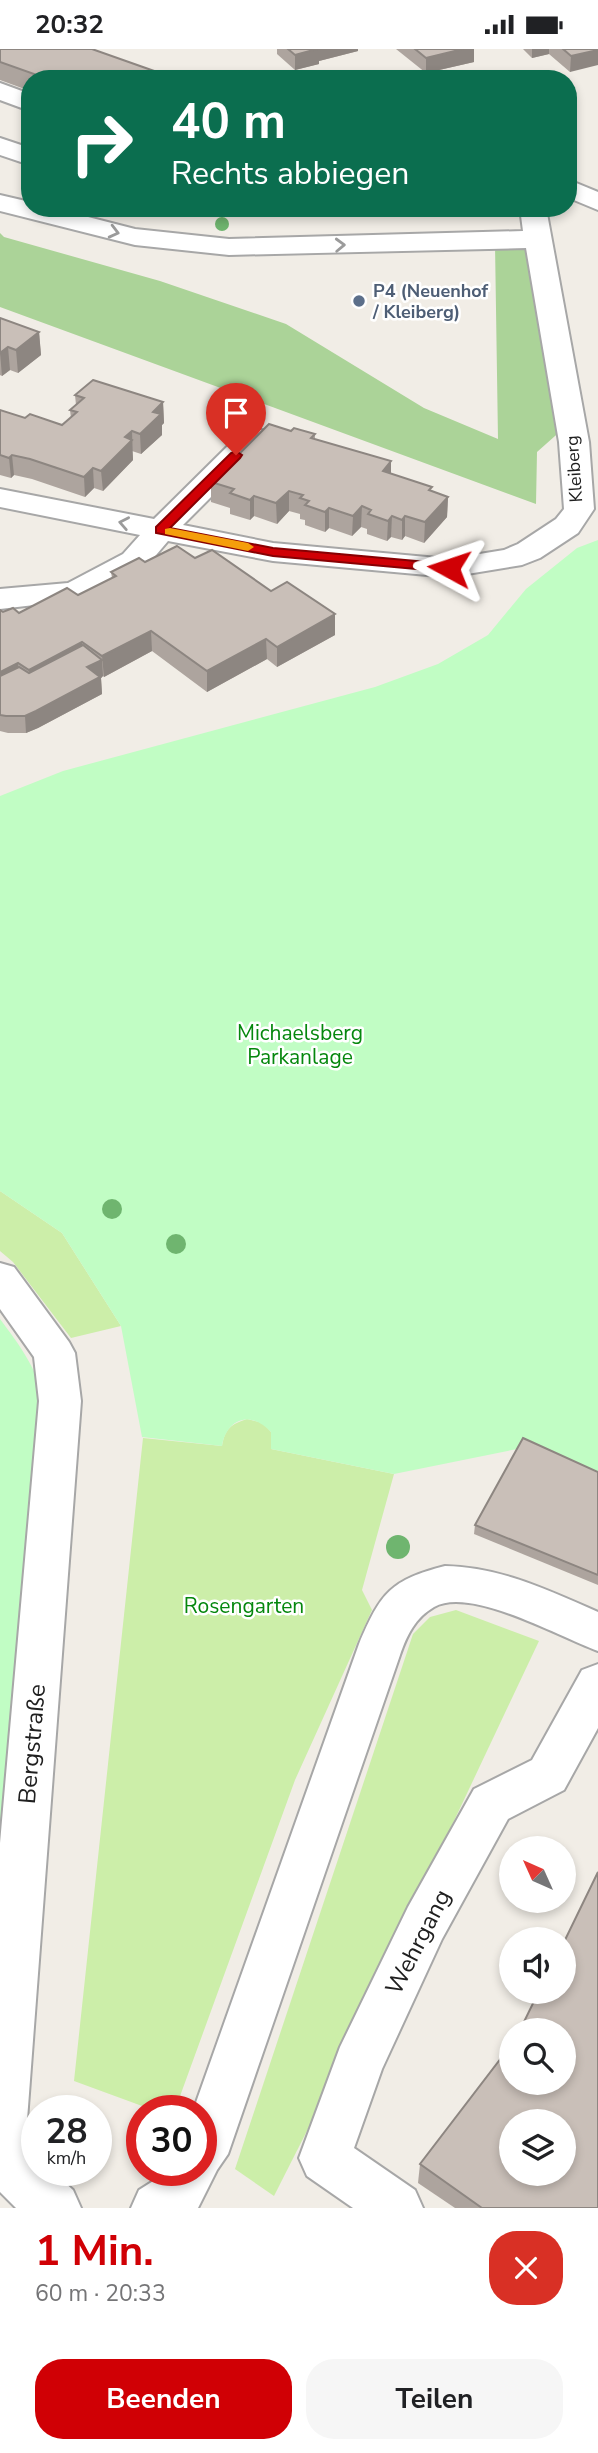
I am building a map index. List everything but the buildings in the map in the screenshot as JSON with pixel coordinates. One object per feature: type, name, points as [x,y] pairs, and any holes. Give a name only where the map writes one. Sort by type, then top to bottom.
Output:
[{"type":"street","points":[[0,91],[21,99]]},
{"type":"street","points":[[0,146],[21,154]]},
{"type":"street","points":[[577,182],[598,202]]},
{"type":"street","points":[[0,203],[21,203]]},
{"type":"street","points":[[0,203],[21,208]]},
{"type":"street","points":[[56,217],[135,237],[229,247],[540,239]]},
{"type":"street","name":"Kleiberg","points":[[0,498],[273,552],[449,568],[511,558],[530,551],[568,526],[579,509],[574,442],[535,217]]},
{"type":"street","points":[[0,599],[75,592],[134,561],[161,530],[254,437]]},
{"type":"street","name":"Bergstraße","points":[[0,1278],[54,1353],[60,1401],[1,2122],[19,2176],[55,2208]]},
{"type":"street","points":[[217,2116],[367,1685],[386,1635],[402,1605],[430,1587],[467,1584],[501,1592],[598,1632]]},
{"type":"street","name":"Wehrgang","points":[[397,2208],[325,2158],[358,2064],[425,1923],[491,1804],[548,1775],[598,1684]]},
{"type":"street","points":[[157,2208],[176,2196],[182,2186]]},
{"type":"green space","points":[[0,233],[4,237],[160,281],[286,324],[424,408],[498,439],[495,244],[529,242],[564,428],[537,452],[536,504],[0,307]]},
{"type":"green space","name":"Michaelsberg Parkanlage","points":[[598,540],[598,1483],[522,1448],[394,1474],[271,1449],[271,1432],[264,1425],[248,1420],[241,1420],[229,1429],[222,1446],[142,1437],[121,1326],[62,1233],[0,1191],[0,796],[63,771],[375,687],[438,664],[488,635],[526,589],[577,548]]},
{"type":"green space","points":[[0,1191],[62,1233],[121,1326],[71,1338],[13,1262],[0,1251]]},
{"type":"green space","points":[[0,1319],[33,1369],[44,1403],[0,1887]]},
{"type":"green space","name":"Rosengarten","points":[[247,1419],[263,1423],[271,1432],[271,1449],[394,1474],[362,1590],[372,1610],[295,1780],[180,2095],[126,2095],[126,2100],[74,2081],[143,1438],[222,1446],[225,1435],[237,1423]]},
{"type":"green space","points":[[456,1610],[539,1641],[274,2196],[235,2169],[413,1634],[430,1617]]},
{"type":"slow traffic","points":[[170,532],[248,547]]},
{"type":"place","name":"P4 (Neuenhof / Kleiberg)","points":[[359,301]]},
{"type":"route","points":[[236,455],[161,530],[273,552],[449,568]]}]
